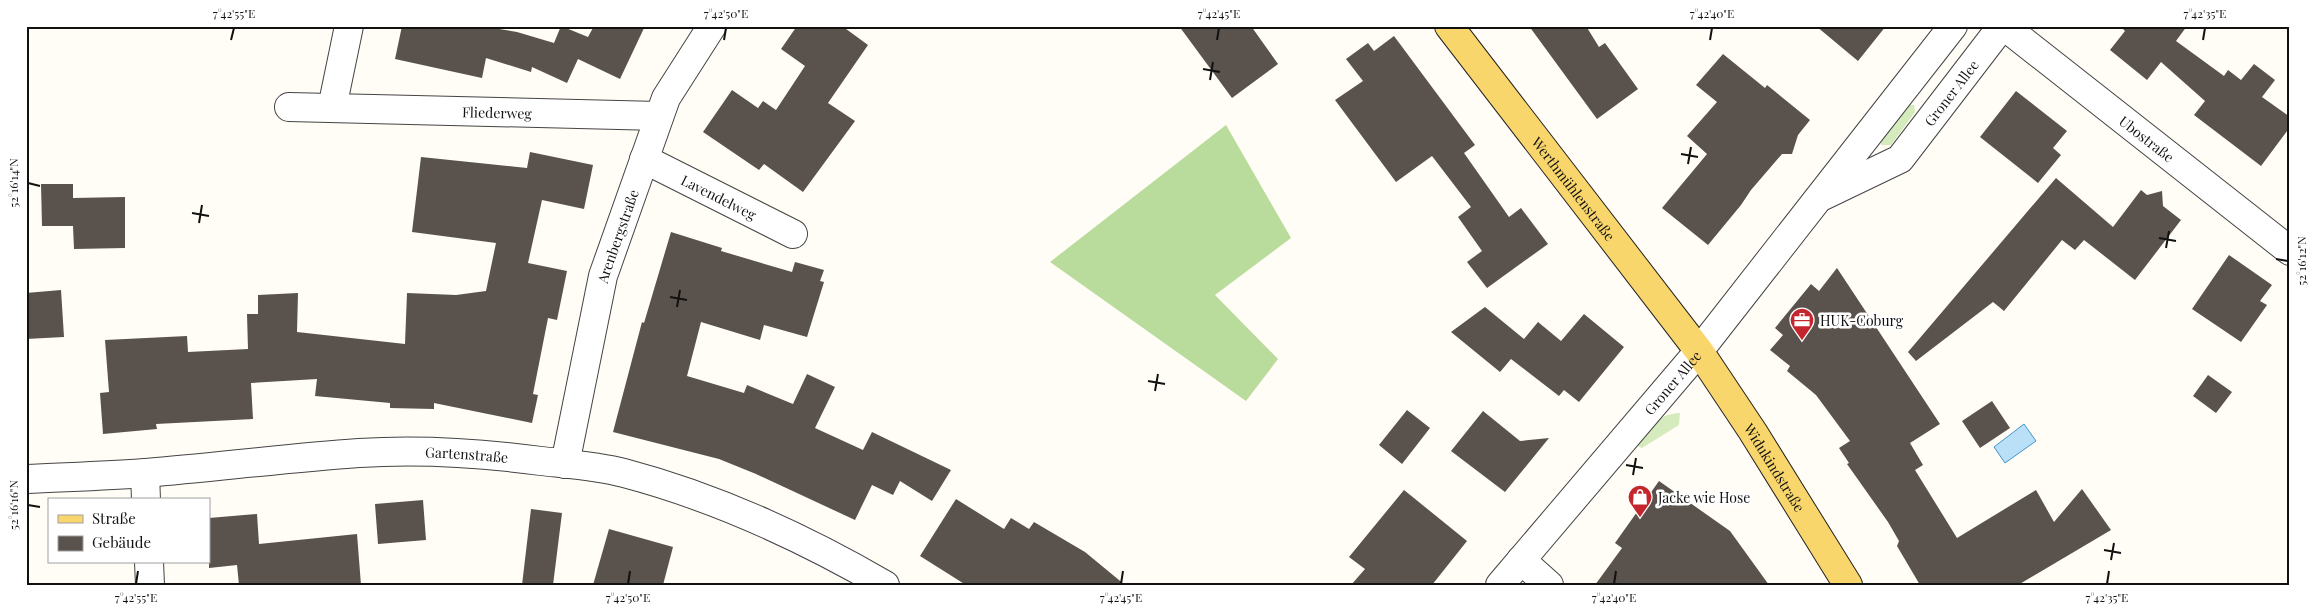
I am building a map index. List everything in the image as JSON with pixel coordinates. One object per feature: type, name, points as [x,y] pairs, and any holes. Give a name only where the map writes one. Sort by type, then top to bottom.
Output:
[{"type":"main road","name":"Werthmühlenstraße","points":[[1449,26],[1699,351]]},
{"type":"main road","name":"Widukindstraße","points":[[1699,351],[1754,432],[1848,585]]},
{"type":"street","points":[[332,108],[349,26]]},
{"type":"street","name":"Arenbergstraße","points":[[565,464],[603,276],[666,98],[712,26]]},
{"type":"street","name":"Groner Allee","points":[[1500,585],[1699,351],[1953,26]]},
{"type":"street","name":"Groner Allee","points":[[1817,199],[1900,159],[2003,26]]},
{"type":"street","name":"Ubostraße","points":[[2003,26],[2290,251]]},
{"type":"street","name":"Fliederweg","points":[[289,107],[659,116]]},
{"type":"street","name":"Lavendelweg","points":[[644,159],[793,234]]},
{"type":"street","name":"Gartenstraße","points":[[26,479],[145,473],[360,453],[428,452],[494,456],[565,464],[622,472],[686,491],[757,520],[858,569],[885,585]]},
{"type":"street","points":[[145,473],[146,498]]},
{"type":"street","points":[[1520,560],[1549,585]]},
{"type":"street","points":[[149,564],[150,585]]},
{"type":"green space","points":[[1905,105],[1914,105],[1915,112],[1891,145],[1881,145],[1881,135]]},
{"type":"green space","points":[[1226,125],[1291,238],[1215,295],[1278,359],[1246,401],[1050,262]]},
{"type":"green space","points":[[1680,413],[1679,425],[1642,448],[1635,445],[1659,419]]},
{"type":"water","points":[[2024,424],[2036,441],[2005,463],[1994,447]]},
{"type":"building","points":[[402,26],[481,26],[517,32],[554,43],[561,26],[588,37],[594,26],[645,26],[620,79],[578,59],[567,83],[532,67],[531,72],[486,58],[482,78],[395,59]]},
{"type":"building","points":[[797,26],[842,26],[868,45],[828,103],[855,121],[803,192],[764,164],[759,170],[703,132],[732,90],[758,108],[763,101],[776,110],[805,66],[781,49]]},
{"type":"building","points":[[1179,26],[1251,26],[1278,64],[1232,98]]},
{"type":"building","points":[[1529,26],[1586,26],[1599,47],[1605,43],[1638,89],[1597,119]]},
{"type":"building","points":[[1816,26],[1886,26],[1858,61]]},
{"type":"building","points":[[2120,26],[2187,26],[2176,41],[2224,76],[2228,70],[2241,80],[2254,64],[2275,80],[2262,97],[2290,117],[2290,127],[2261,166],[2194,115],[2205,101],[2161,62],[2147,80],[2110,50],[2125,31]]},
{"type":"building","points":[[1394,36],[1475,145],[1464,153],[1509,217],[1521,208],[1548,244],[1487,288],[1467,262],[1482,251],[1458,217],[1471,207],[1432,156],[1396,182],[1335,100],[1363,81],[1346,59],[1368,43],[1374,51]]},
{"type":"building","points":[[1723,54],[1765,88],[1767,85],[1810,120],[1798,135],[1792,154],[1782,154],[1708,245],[1662,208],[1707,154],[1687,136],[1717,102],[1696,85]]},
{"type":"building","points":[[2016,91],[2067,131],[2053,148],[2061,155],[2038,183],[1980,137]]},
{"type":"building","points":[[530,152],[593,165],[584,209],[542,200],[528,263],[567,271],[557,320],[548,318],[533,394],[538,395],[532,423],[434,403],[434,409],[390,408],[390,403],[315,396],[317,379],[251,383],[253,419],[156,424],[157,429],[103,434],[100,393],[109,392],[105,340],[187,336],[188,352],[248,349],[247,314],[258,314],[258,295],[298,293],[297,332],[405,344],[407,293],[456,295],[486,291],[496,243],[412,232],[421,157],[527,168]]},
{"type":"building","points":[[2056,178],[2113,227],[2141,190],[2147,195],[2162,191],[2163,206],[2181,220],[2135,280],[2084,240],[2075,250],[2062,240],[2004,311],[1993,302],[1916,361],[1908,352]]},
{"type":"building","points":[[41,184],[73,184],[73,198],[125,197],[125,248],[74,249],[73,226],[42,226]]},
{"type":"building","points":[[671,232],[722,248],[721,251],[792,272],[795,262],[824,270],[820,281],[824,282],[807,337],[764,325],[760,340],[701,322],[687,376],[744,393],[747,385],[793,404],[807,374],[835,387],[815,428],[863,450],[872,432],[951,470],[932,501],[900,481],[893,495],[872,485],[855,520],[719,459],[613,432],[642,322],[644,323]]},
{"type":"building","points":[[2229,255],[2272,285],[2260,301],[2267,305],[2241,342],[2192,309]]},
{"type":"building","points":[[1837,268],[1940,424],[1910,443],[1923,465],[1915,470],[1957,538],[2036,490],[2054,522],[2082,489],[2111,530],[2018,585],[1920,585],[1897,546],[1899,541],[1888,522],[1847,464],[1849,463],[1839,448],[1850,441],[1816,395],[1787,371],[1790,366],[1770,350],[1783,335],[1775,328],[1811,284],[1819,291]]},
{"type":"building","points":[[61,290],[64,337],[26,339],[26,293]]},
{"type":"building","points":[[1485,307],[1524,339],[1538,322],[1561,341],[1584,314],[1624,347],[1579,402],[1564,390],[1559,396],[1511,359],[1500,372],[1451,332]]},
{"type":"building","points":[[2208,375],[2232,392],[2216,413],[2193,396]]},
{"type":"building","points":[[1992,401],[2010,428],[1980,448],[1962,421]]},
{"type":"building","points":[[1407,410],[1430,428],[1402,464],[1379,445]]},
{"type":"building","points":[[1483,411],[1520,441],[1549,438],[1505,492],[1451,451]]},
{"type":"building","points":[[1659,481],[1730,531],[1769,585],[1595,585],[1622,548],[1615,543]]},
{"type":"building","points":[[1404,490],[1467,541],[1432,585],[1351,585],[1365,569],[1349,557]]},
{"type":"building","points":[[956,499],[1004,529],[1011,518],[1029,529],[1034,522],[1085,552],[1125,585],[966,585],[920,556]]},
{"type":"building","points":[[423,500],[426,540],[378,544],[375,504]]},
{"type":"building","points":[[531,509],[562,513],[553,585],[522,585]]},
{"type":"building","points":[[257,514],[259,544],[357,534],[361,585],[239,585],[237,565],[209,568],[210,518]]},
{"type":"building","points":[[609,529],[673,547],[663,585],[593,585]]},
{"type":"place","name":"HUK-Coburg","points":[[1802,341]]},
{"type":"place","name":"Jacke wie Hose","points":[[1640,518]]}]
